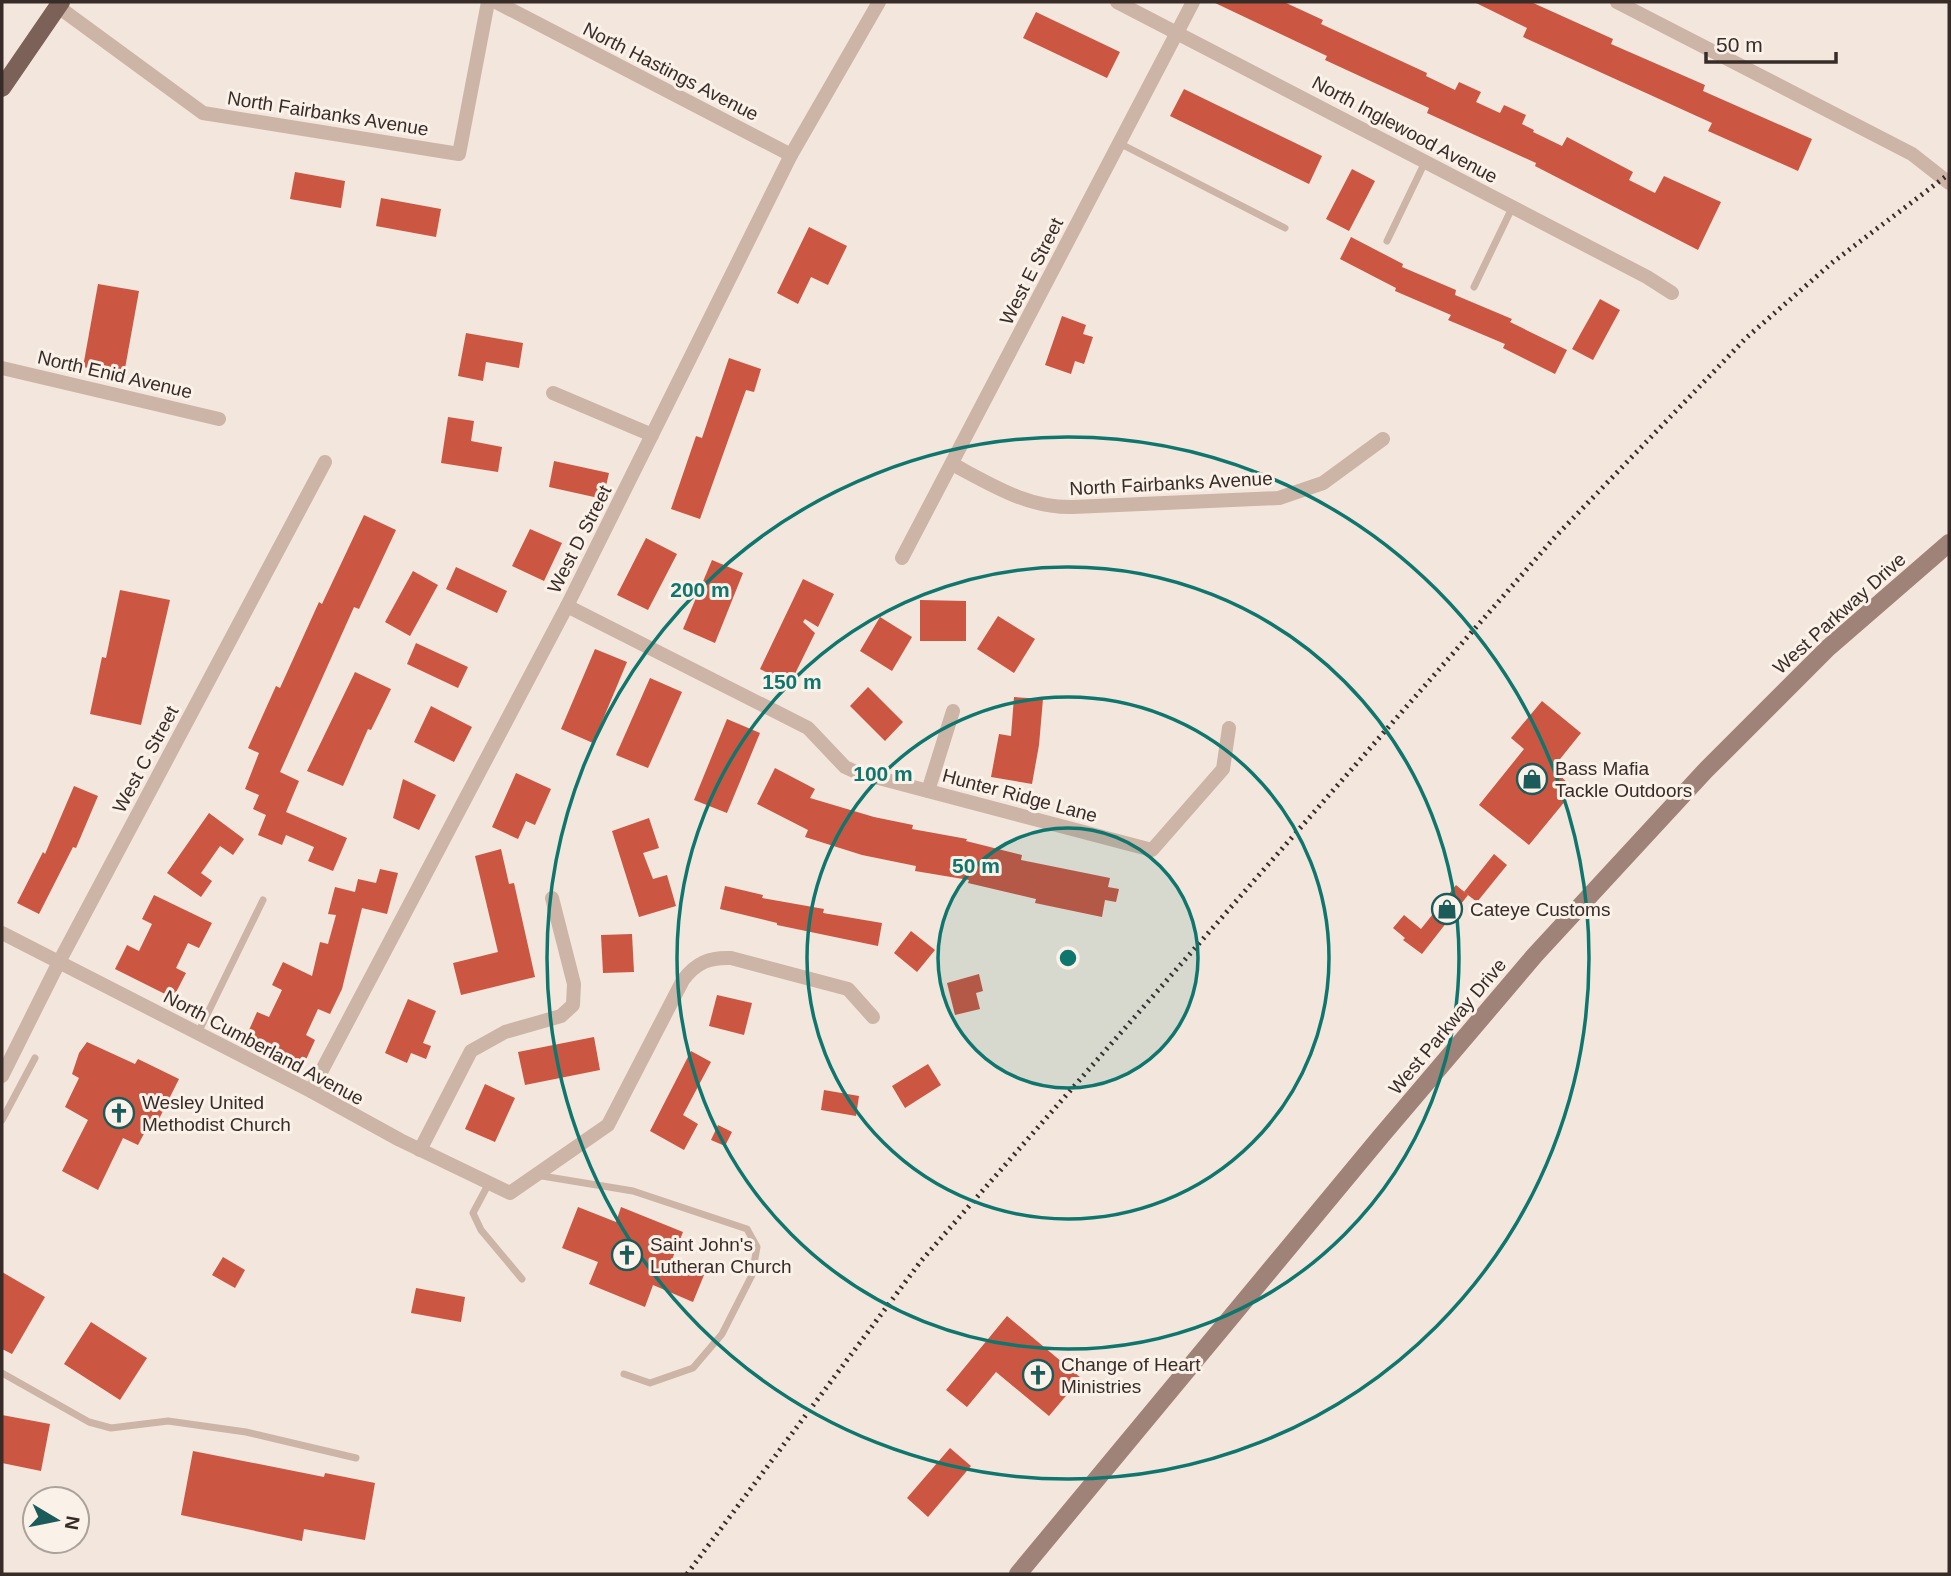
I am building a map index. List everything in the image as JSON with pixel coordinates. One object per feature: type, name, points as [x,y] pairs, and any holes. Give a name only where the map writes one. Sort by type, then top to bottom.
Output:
[{"type":"main road","points":[[2,88],[59,4]]},
{"type":"main road","name":"West Parkway Drive","points":[[1018,1574],[1535,955],[1705,771],[1828,648],[1949,543]]},
{"type":"street","name":"North Fairbanks Avenue","points":[[59,4],[204,113],[459,153],[488,2]]},
{"type":"street","name":"North Hastings Avenue","points":[[496,2],[791,155]]},
{"type":"street","name":"West D Street","points":[[311,1091],[567,606],[791,155],[879,2]]},
{"type":"street","name":"North Inglewood Avenue","points":[[1118,2],[1647,277],[1672,293]]},
{"type":"street","name":"West E Street","points":[[902,558],[1193,2]]},
{"type":"street","points":[[1617,2],[1912,154],[1949,183]]},
{"type":"street","name":"North Enid Avenue","points":[[2,368],[219,419]]},
{"type":"street","points":[[553,393],[652,435]]},
{"type":"street","name":"North Fairbanks Avenue","points":[[952,464],[1013,496],[1043,506],[1262,499],[1295,494],[1323,483],[1383,439]]},
{"type":"street","name":"West C Street","points":[[2,1076],[59,962],[325,462]]},
{"type":"street","name":"Hunter Ridge Lane","points":[[567,606],[808,728],[845,767],[1152,850],[1223,769],[1229,728]]},
{"type":"street","points":[[928,791],[953,711]]},
{"type":"street","points":[[420,1150],[471,1051],[505,1032],[561,1016],[573,1006],[574,984],[552,898]]},
{"type":"street","name":"North Cumberland Avenue","points":[[2,933],[510,1194],[536,1175]]},
{"type":"street","points":[[536,1175],[608,1125],[683,980],[692,968],[705,960],[715,957],[731,958],[848,989],[873,1017]]},
{"type":"lane","points":[[1119,143],[1285,228]]},
{"type":"lane","points":[[1387,241],[1425,162]]},
{"type":"lane","points":[[1474,287],[1513,207]]},
{"type":"lane","points":[[198,1033],[263,900]]},
{"type":"lane","points":[[2,1120],[35,1058]]},
{"type":"lane","points":[[536,1175],[634,1191],[747,1229],[757,1247],[752,1275],[722,1334],[693,1368],[649,1383],[624,1374]]},
{"type":"lane","points":[[489,1183],[473,1213],[481,1230],[522,1279]]},
{"type":"lane","points":[[2,1373],[89,1422],[111,1428],[168,1421],[246,1432],[356,1458]]},
{"type":"building","points":[[1213,2],[1284,2],[1323,20],[1321,24],[1427,73],[1426,76],[1455,90],[1459,82],[1481,92],[1476,102],[1500,113],[1504,105],[1526,115],[1522,124],[1534,130],[1533,132],[1562,146],[1567,137],[1633,172],[1629,180],[1655,193],[1664,176],[1721,202],[1698,250],[1535,166],[1536,163],[1427,113],[1429,108],[1325,60],[1327,56]]},
{"type":"building","points":[[1474,2],[1531,2],[1613,39],[1611,44],[1705,85],[1703,91],[1812,139],[1798,171],[1708,131],[1712,123],[1523,37],[1527,28]]},
{"type":"building","points":[[1036,12],[1120,52],[1107,78],[1023,38]]},
{"type":"building","points":[[1184,89],[1322,156],[1309,184],[1170,116]]},
{"type":"building","points":[[1352,169],[1375,181],[1349,231],[1326,219]]},
{"type":"building","points":[[295,172],[345,181],[341,208],[290,199]]},
{"type":"building","points":[[381,198],[441,209],[436,237],[376,226]]},
{"type":"building","points":[[809,227],[847,246],[828,285],[811,277],[798,304],[777,293]]},
{"type":"building","points":[[1351,237],[1403,264],[1402,267],[1456,290],[1455,295],[1512,319],[1510,322],[1567,350],[1555,374],[1503,348],[1505,344],[1448,320],[1451,315],[1395,291],[1396,288],[1340,259]]},
{"type":"building","points":[[98,284],[139,291],[124,374],[83,367]]},
{"type":"building","points":[[1600,299],[1620,310],[1593,360],[1572,349]]},
{"type":"building","points":[[1062,316],[1086,325],[1083,334],[1093,337],[1084,364],[1075,361],[1071,374],[1045,365]]},
{"type":"building","points":[[466,333],[523,343],[519,368],[486,362],[483,381],[458,376]]},
{"type":"building","points":[[729,358],[761,369],[754,392],[746,390],[700,519],[671,509],[696,436],[702,438]]},
{"type":"building","points":[[448,417],[474,421],[471,441],[502,447],[498,472],[441,463]]},
{"type":"building","points":[[554,461],[609,473],[603,499],[549,487]]},
{"type":"building","points":[[364,515],[396,530],[359,609],[354,607],[280,772],[299,781],[286,812],[347,838],[333,871],[308,861],[314,847],[286,835],[282,845],[258,835],[266,815],[253,809],[259,795],[245,789],[259,753],[248,748],[276,686],[280,688],[319,602],[322,604]]},
{"type":"building","points":[[530,529],[562,543],[544,581],[512,566]]},
{"type":"building","points":[[646,538],[677,554],[648,610],[617,595]]},
{"type":"building","points":[[712,560],[743,573],[715,643],[683,629]]},
{"type":"building","points":[[456,567],[507,591],[497,613],[446,589]]},
{"type":"building","points":[[413,571],[438,585],[410,636],[385,622]]},
{"type":"building","points":[[803,579],[834,594],[818,627],[805,619],[803,622],[815,633],[790,684],[760,669]]},
{"type":"building","points":[[120,590],[170,600],[141,725],[90,714],[102,657],[106,658]]},
{"type":"building","points":[[920,600],[966,601],[966,641],[920,641]]},
{"type":"building","points":[[998,616],[1035,639],[1014,673],[977,649]]},
{"type":"building","points":[[880,617],[912,637],[892,671],[860,651]]},
{"type":"building","points":[[416,643],[468,667],[458,688],[407,664]]},
{"type":"building","points":[[595,649],[627,662],[593,743],[561,729]]},
{"type":"building","points":[[355,672],[391,689],[371,730],[368,729],[343,786],[307,771]]},
{"type":"building","points":[[650,678],[682,692],[648,768],[616,755]]},
{"type":"building","points":[[868,687],[903,722],[885,741],[850,706]]},
{"type":"building","points":[[1014,697],[1043,699],[1032,784],[991,777],[999,734],[1011,736]]},
{"type":"building","name":"Bass Mafia Tackle Outdoors","points":[[1542,701],[1581,733],[1552,769],[1575,789],[1529,845],[1479,805],[1524,749],[1511,738]]},
{"type":"building","points":[[431,706],[472,727],[454,762],[414,742]]},
{"type":"building","points":[[727,719],[760,733],[727,813],[694,800]]},
{"type":"building","points":[[775,768],[815,789],[810,798],[874,817],[913,825],[912,829],[967,839],[966,841],[1022,855],[1021,860],[1110,878],[1108,887],[1119,889],[1116,902],[1105,900],[1102,917],[1035,903],[1036,899],[968,883],[969,880],[915,871],[916,866],[862,855],[805,837],[808,830],[757,804]]},
{"type":"building","points":[[516,773],[551,789],[535,825],[526,821],[518,839],[492,827]]},
{"type":"building","points":[[403,779],[436,795],[419,830],[393,818]]},
{"type":"building","points":[[74,786],[98,796],[76,848],[73,847],[39,914],[17,903],[43,852],[45,854]]},
{"type":"building","points":[[209,813],[244,839],[233,855],[220,846],[201,873],[212,881],[201,897],[167,873]]},
{"type":"building","points":[[649,818],[659,848],[643,853],[653,879],[667,875],[676,906],[639,917],[612,831]]},
{"type":"building","points":[[501,849],[509,884],[514,883],[535,977],[461,995],[453,963],[498,952],[475,856]]},
{"type":"building","points":[[1494,854],[1507,865],[1477,902],[1464,892]]},
{"type":"building","points":[[380,869],[398,873],[387,914],[362,908],[342,989],[330,1014],[318,1009],[306,1035],[315,1040],[304,1064],[246,1037],[257,1012],[269,1017],[282,990],[272,985],[283,962],[312,976],[320,942],[328,944],[336,915],[328,914],[335,887],[355,892],[358,879],[376,883]]},
{"type":"building","name":"Cateye Customs","points":[[1456,885],[1468,895],[1422,954],[1403,940],[1405,938],[1393,928],[1404,915],[1421,929]]},
{"type":"building","points":[[725,886],[763,895],[762,898],[824,909],[823,913],[882,923],[878,946],[777,925],[720,909]]},
{"type":"building","points":[[154,895],[212,923],[199,948],[188,943],[176,968],[186,973],[173,998],[115,969],[127,945],[139,951],[152,924],[142,919]]},
{"type":"building","points":[[911,931],[935,950],[917,972],[894,953]]},
{"type":"building","points":[[632,934],[634,972],[603,973],[601,935]]},
{"type":"building","points":[[979,974],[983,991],[976,993],[980,1009],[955,1015],[947,983]]},
{"type":"building","points":[[717,995],[752,1003],[744,1035],[709,1026]]},
{"type":"building","points":[[408,999],[436,1011],[423,1043],[431,1046],[426,1059],[411,1053],[407,1063],[385,1053]]},
{"type":"building","points":[[594,1037],[600,1070],[525,1085],[518,1052]]},
{"type":"building","name":"Wesley United Methodist Church","points":[[87,1042],[135,1064],[138,1059],[179,1079],[155,1127],[149,1124],[138,1145],[123,1138],[98,1190],[62,1171],[88,1120],[65,1107],[79,1078],[72,1074],[79,1053]]},
{"type":"building","points":[[691,1051],[711,1062],[683,1115],[698,1124],[684,1150],[650,1131]]},
{"type":"building","points":[[928,1064],[941,1085],[905,1108],[892,1086]]},
{"type":"building","points":[[485,1084],[515,1098],[495,1142],[465,1129]]},
{"type":"building","points":[[824,1090],[859,1096],[856,1116],[821,1110]]},
{"type":"building","points":[[718,1125],[732,1132],[725,1146],[711,1140]]},
{"type":"building","name":"Saint John's Lutheran Church","points":[[578,1207],[616,1222],[621,1207],[683,1232],[671,1262],[704,1275],[693,1302],[653,1285],[645,1307],[589,1284],[598,1262],[562,1248]]},
{"type":"building","points":[[223,1257],[245,1270],[235,1288],[212,1275]]},
{"type":"building","points":[[2,1272],[45,1297],[12,1354],[2,1349]]},
{"type":"building","points":[[416,1288],[465,1297],[461,1322],[411,1313]]},
{"type":"building","points":[[1007,1316],[1081,1378],[1049,1416],[996,1372],[967,1407],[946,1390]]},
{"type":"building","points":[[91,1322],[147,1358],[120,1400],[64,1364]]},
{"type":"building","points":[[2,1415],[50,1424],[41,1471],[2,1463]]},
{"type":"building","points":[[950,1448],[971,1466],[928,1517],[907,1498]]},
{"type":"building","points":[[193,1451],[324,1477],[325,1473],[375,1483],[365,1540],[304,1529],[302,1541],[181,1515]]},
{"type":"railway","points":[[687,1574],[921,1261],[1555,537],[1746,338],[1833,262],[1949,174]]},
{"type":"place","name":"Bass Mafia Tackle Outdoors","points":[[1532,779]]},
{"type":"place","name":"Cateye Customs","points":[[1447,909]]},
{"type":"place","name":"Wesley United Methodist Church","points":[[119,1113]]},
{"type":"place","name":"Saint John's Lutheran Church","points":[[627,1255]]},
{"type":"place","name":"Change of Heart Ministries","points":[[1038,1375]]}]
